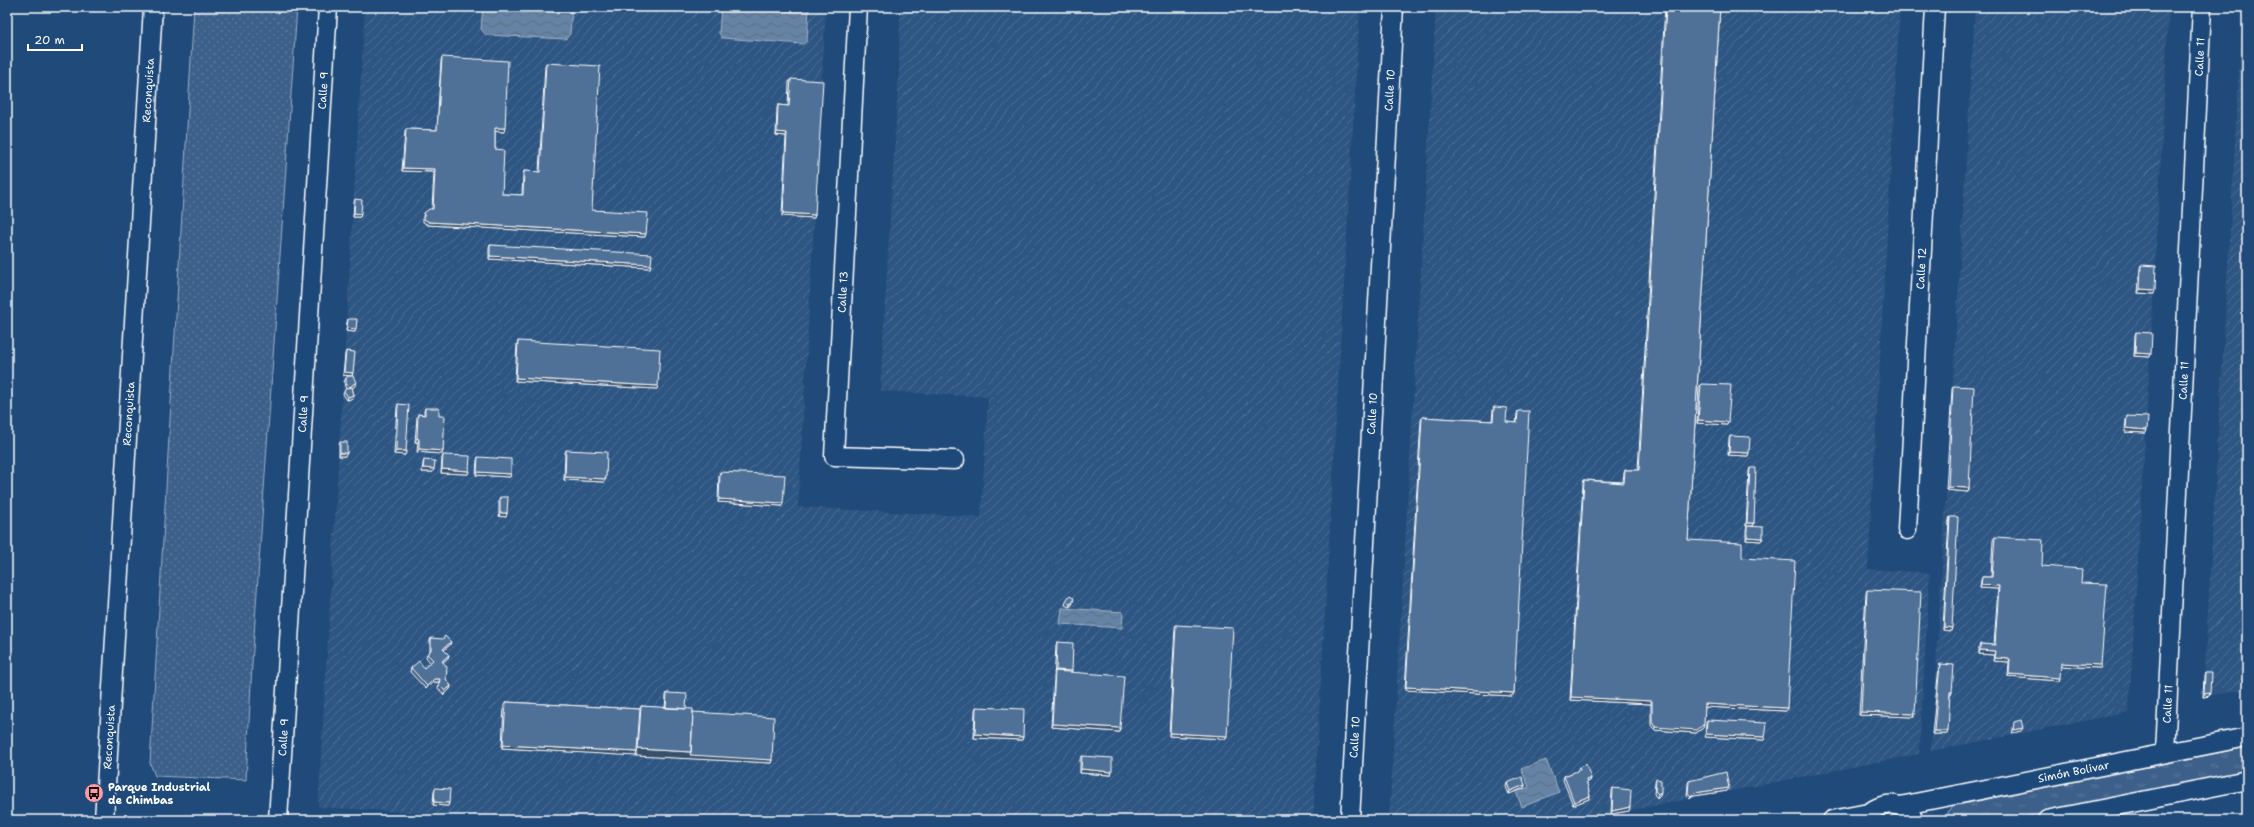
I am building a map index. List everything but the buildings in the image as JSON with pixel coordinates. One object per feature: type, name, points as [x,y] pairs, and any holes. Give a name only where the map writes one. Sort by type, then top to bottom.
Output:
[{"type":"street","name":"Reconquista","points":[[104,820],[153,7]]},
{"type":"street","name":"Calle 9","points":[[278,820],[328,7]]},
{"type":"street","name":"Calle 13","points":[[858,7],[834,456],[955,460]]},
{"type":"street","name":"Calle 10","points":[[1350,820],[1394,7]]},
{"type":"street","name":"Calle 12","points":[[1907,530],[1935,7]]},
{"type":"street","name":"Calle 11","points":[[2165,753],[2202,7]]},
{"type":"street","name":"Simón Bolivar","points":[[1865,816],[1879,805],[1894,804],[1900,806],[2247,736]]},
{"type":"street","points":[[2047,820],[2247,780]]},
{"type":"street","points":[[1900,806],[1907,811],[1914,820]]},
{"type":"street","points":[[1832,820],[1865,816]]},
{"type":"shaded area","points":[[365,7],[826,7],[798,507],[981,517],[988,397],[880,391],[899,68],[900,7],[1360,7],[1313,820],[544,820],[318,807]]},
{"type":"shaded area","points":[[1436,7],[1900,7],[1868,569],[1930,573],[1919,754],[1581,820],[1389,820]]},
{"type":"shaded area","points":[[1975,7],[2169,7],[2129,712],[1931,751]]},
{"type":"shaded area","points":[[2241,37],[2247,37],[2247,689],[2203,697]]},
{"type":"green space","points":[[194,7],[297,7],[252,665],[246,780],[155,776],[150,763]]},
{"type":"green space","points":[[2247,747],[2247,773],[2010,820],[1948,820],[1948,812],[1953,806]]},
{"type":"water","points":[[483,7],[572,7],[570,34],[566,39],[486,35],[481,29]]},
{"type":"water","points":[[721,7],[809,7],[807,41],[803,44],[722,38],[719,33]]},
{"type":"water","points":[[1062,608],[1123,612],[1122,628],[1060,624]]},
{"type":"water","points":[[1546,760],[1559,792],[1522,807],[1516,792],[1529,787],[1521,769]]},
{"type":"place","name":"Parque Industrial de Chimbas","points":[[94,793]]}]
